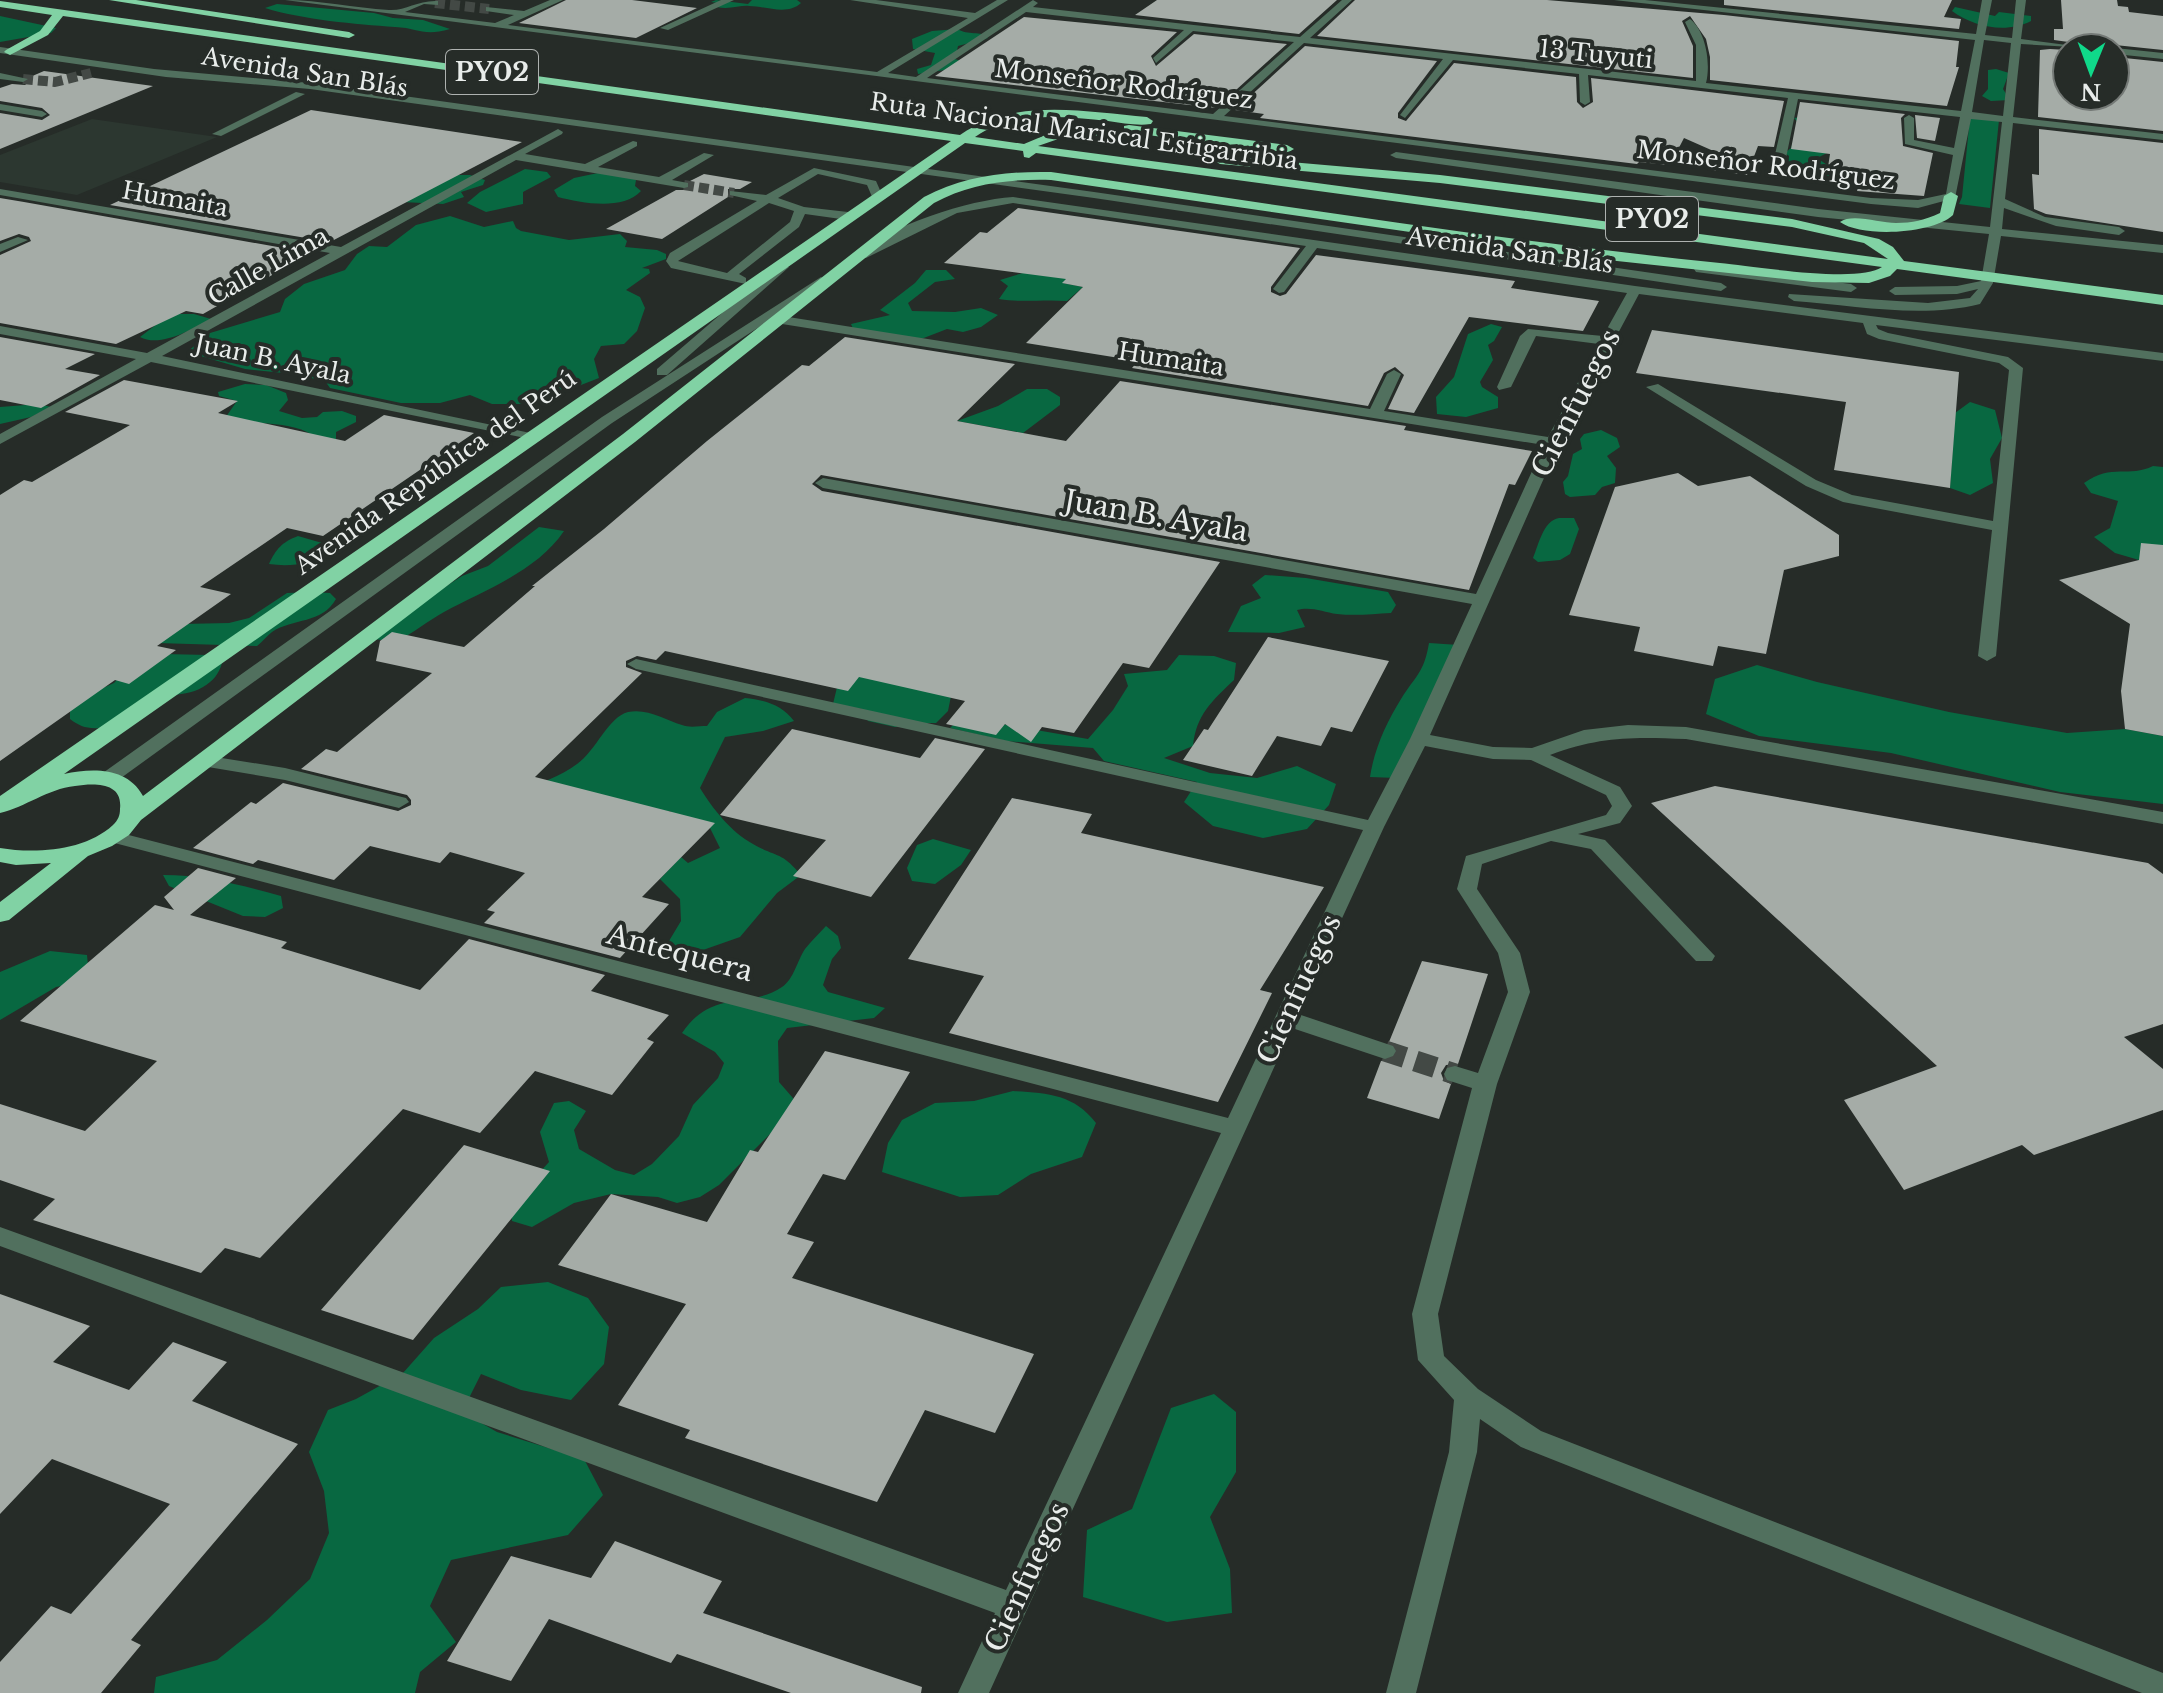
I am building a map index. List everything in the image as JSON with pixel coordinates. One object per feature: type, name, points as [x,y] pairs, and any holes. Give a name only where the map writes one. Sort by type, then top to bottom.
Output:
[{"type":"highway","points":[[114,0],[363,38]]},
{"type":"highway","name":"Ruta Nacional Mariscal Estigarribia","points":[[0,4],[1013,147],[2163,300]]},
{"type":"highway","points":[[3,52],[44,33],[60,12]]},
{"type":"highway","name":"Ruta Nacional Mariscal Estigarribia","points":[[798,102],[1917,255],[2163,285]]},
{"type":"highway","points":[[983,125],[990,121],[1034,116],[1147,121]]},
{"type":"highway","points":[[983,125],[1049,122],[1099,125],[1873,226],[1902,228],[1936,221],[1946,215],[1951,196]]},
{"type":"highway","name":"Avenida República del Perú","points":[[7,800],[535,438],[848,216],[983,125]]},
{"type":"highway","points":[[1276,148],[1105,132],[1054,135],[1030,145],[1029,155],[1038,160],[1080,168],[1392,207],[1613,226]]},
{"type":"highway","points":[[0,914],[84,850],[110,836],[131,816],[782,320],[929,200],[947,190],[981,180],[1026,175],[1051,176],[1589,254],[1842,280],[1877,276],[1897,261],[1888,249],[1844,234],[1502,186],[1307,165],[1220,160]]},
{"type":"highway","points":[[7,800],[67,779],[107,779],[132,793],[135,804],[131,816]]},
{"type":"highway","points":[[1,856],[34,860],[84,850]]},
{"type":"street","name":"Monseñor Rodríguez","points":[[290,0],[447,16],[497,26],[1871,201],[1918,204],[1951,196]]},
{"type":"street","points":[[497,26],[558,0]]},
{"type":"street","points":[[665,28],[729,0]]},
{"type":"street","points":[[855,0],[977,16]]},
{"type":"street","points":[[878,75],[1003,0]]},
{"type":"street","points":[[922,81],[1038,0]]},
{"type":"street","points":[[1214,119],[1347,0]]},
{"type":"street","points":[[1619,0],[2051,45]]},
{"type":"street","points":[[1738,12],[1745,0]]},
{"type":"street","points":[[1951,196],[1987,0]]},
{"type":"street","points":[[1778,296],[1928,307],[1955,306],[1975,301],[1987,283],[2021,0]]},
{"type":"street","points":[[394,13],[426,3]]},
{"type":"street","points":[[489,9],[526,14]]},
{"type":"street","name":"13 Tuyuti","points":[[1024,9],[2163,137]]},
{"type":"street","points":[[1690,22],[1701,45],[1703,80],[1698,85]]},
{"type":"street","points":[[1156,60],[1191,28]]},
{"type":"street","name":"Avenida San Blás","points":[[3,52],[678,150]]},
{"type":"street","points":[[2131,53],[2163,56]]},
{"type":"street","points":[[1405,115],[1450,57]]},
{"type":"street","points":[[91,73],[114,66]]},
{"type":"street","points":[[155,72],[310,86],[1094,195],[1778,296],[1985,334]]},
{"type":"street","points":[[1585,72],[1582,77],[1585,102]]},
{"type":"street","points":[[0,76],[20,79],[0,85]]},
{"type":"street","points":[[922,81],[967,93],[1303,142]]},
{"type":"street","points":[[217,134],[300,94]]},
{"type":"street","points":[[1779,163],[1794,96]]},
{"type":"street","points":[[0,107],[42,114]]},
{"type":"street","points":[[1909,118],[1909,142],[1959,152]]},
{"type":"street","name":"Calle Lima","points":[[0,440],[558,132]]},
{"type":"street","points":[[587,168],[633,144]]},
{"type":"street","points":[[661,181],[714,156],[693,152]]},
{"type":"street","points":[[1381,153],[1818,213],[2163,249]]},
{"type":"street","points":[[515,156],[684,185]]},
{"type":"street","points":[[800,169],[872,183],[877,197]]},
{"type":"street","points":[[751,284],[675,265],[672,261],[674,256],[814,171]]},
{"type":"street","name":"Humaita","points":[[0,192],[342,251]]},
{"type":"street","points":[[734,193],[769,199],[801,210],[848,216]]},
{"type":"street","points":[[1997,199],[2024,216],[2041,221],[2163,235]]},
{"type":"street","name":"Avenida San Blás","points":[[607,420],[862,255],[936,216],[987,201],[1013,200],[1635,290],[2163,357]]},
{"type":"street","points":[[734,278],[733,273],[795,224],[801,210]]},
{"type":"street","points":[[0,248],[22,240]]},
{"type":"street","points":[[1279,289],[1314,244]]},
{"type":"street","points":[[107,779],[607,420],[807,246]]},
{"type":"street","points":[[1589,254],[1840,287],[1913,293],[1957,290],[1987,283]]},
{"type":"street","name":"Cienfuegos","points":[[973,1693],[1374,827],[1419,739],[1479,600],[1553,442],[1635,290]]},
{"type":"street","points":[[1868,319],[1872,331],[1884,336],[2003,360],[2016,368],[1987,656]]},
{"type":"street","name":"Humaita","points":[[782,320],[1553,442]]},
{"type":"street","name":"Juan B. Ayala","points":[[0,330],[146,357],[535,438]]},
{"type":"street","points":[[1504,387],[1527,336],[1533,332],[1608,341]]},
{"type":"street","points":[[1375,414],[1394,374]]},
{"type":"street","points":[[1653,387],[1811,483],[1848,499],[2000,527]]},
{"type":"street","name":"Juan B. Ayala","points":[[823,483],[1479,600]]},
{"type":"street","points":[[636,664],[1374,827]]},
{"type":"street","points":[[1419,739],[1493,753],[1534,754],[1584,736],[1628,731],[1686,733],[2163,818]]},
{"type":"street","points":[[1534,754],[1613,791],[1622,806],[1613,819],[1473,860],[1467,889],[1509,953],[1519,992],[1485,1084],[1425,1314],[1431,1360],[1468,1397],[1531,1439],[2163,1687]]},
{"type":"street","points":[[203,761],[285,774],[399,802]]},
{"type":"street","points":[[1550,835],[1598,844],[1704,956]]},
{"type":"street","name":"Antequera","points":[[110,836],[1235,1128]]},
{"type":"street","points":[[1286,1018],[1385,1051]]},
{"type":"street","points":[[1455,1074],[1485,1084]]},
{"type":"street","points":[[0,1236],[1013,1606]]},
{"type":"street","points":[[1401,1693],[1463,1452],[1468,1397]]},
{"type":"shaded area","points":[[92,119],[217,137],[77,195],[0,182],[0,155]]},
{"type":"green space","points":[[752,0],[797,0],[801,3],[783,10],[746,6],[726,8],[717,7],[718,3],[711,2],[748,4]]},
{"type":"green space","points":[[277,4],[423,20],[450,29],[427,32],[347,23],[265,8]]},
{"type":"green space","points":[[1955,7],[1995,16],[1999,12],[2031,16],[2031,21],[2011,27],[1990,27],[1961,17],[1952,11]]},
{"type":"green space","points":[[0,16],[56,28],[51,33],[0,42]]},
{"type":"green space","points":[[958,29],[988,38],[958,46],[955,59],[961,61],[958,68],[918,74],[917,69],[931,65],[935,53],[913,49],[912,39],[932,31]]},
{"type":"green space","points":[[1988,70],[2009,73],[2003,89],[2010,100],[1991,101],[1982,96],[1988,89]]},
{"type":"green space","points":[[1809,116],[1827,153],[1817,158],[1836,171],[1830,176],[1787,176],[1789,156],[1785,153],[1791,148],[1799,124],[1794,118]]},
{"type":"green space","points":[[1970,117],[1999,120],[1990,208],[1959,204]]},
{"type":"green space","points":[[525,169],[547,172],[551,177],[523,192],[523,204],[486,212],[467,203],[480,192]]},
{"type":"green space","points":[[598,173],[623,174],[636,180],[635,186],[641,191],[624,201],[601,204],[558,197],[554,190],[574,178]]},
{"type":"green space","points":[[455,175],[470,175],[485,180],[483,185],[461,192],[464,197],[443,204],[402,202]]},
{"type":"green space","points":[[450,216],[484,227],[513,221],[521,231],[569,240],[620,234],[627,241],[625,247],[657,250],[666,254],[666,259],[642,268],[649,269],[650,273],[626,290],[640,297],[645,308],[637,331],[624,344],[601,346],[594,359],[599,378],[532,404],[492,404],[470,395],[440,403],[401,403],[330,388],[325,381],[245,369],[187,352],[210,333],[280,312],[285,299],[304,284],[345,270],[357,254],[369,246],[387,247],[416,225]]},
{"type":"green space","points":[[926,270],[946,270],[955,279],[935,282],[908,303],[912,311],[955,312],[981,308],[998,315],[981,327],[963,332],[947,329],[916,341],[854,331],[851,324],[890,315],[880,310],[915,283]]},
{"type":"green space","points":[[1026,272],[1067,278],[1063,283],[1083,287],[1067,301],[999,299],[1008,286],[1000,280]]},
{"type":"green space","points":[[170,314],[194,314],[211,319],[167,339],[148,340],[140,337]]},
{"type":"green space","points":[[1491,324],[1502,327],[1488,345],[1493,360],[1480,382],[1482,387],[1498,397],[1498,408],[1466,417],[1437,414],[1436,397],[1454,377],[1468,334]]},
{"type":"green space","points":[[245,384],[266,385],[286,393],[288,400],[279,411],[302,418],[342,411],[356,416],[356,422],[336,432],[336,439],[328,447],[298,428],[223,421],[237,401],[219,396],[218,392]]},
{"type":"green space","points":[[1027,389],[1047,389],[1060,397],[1060,405],[1023,433],[957,421],[998,406]]},
{"type":"green space","points":[[1970,402],[1995,410],[2002,438],[1990,459],[1993,483],[1970,495],[1950,488],[1955,413]]},
{"type":"green space","points":[[39,404],[51,407],[31,417],[0,424],[0,407]]},
{"type":"green space","points":[[1601,430],[1617,438],[1620,447],[1607,456],[1616,468],[1615,483],[1602,487],[1595,495],[1570,497],[1565,494],[1563,482],[1568,476],[1573,454],[1582,449],[1580,439],[1584,434]]},
{"type":"green space","points":[[2163,467],[2163,567],[2115,553],[2094,537],[2110,528],[2118,501],[2091,493],[2084,483],[2103,474]]},
{"type":"green space","points":[[1559,518],[1574,518],[1579,529],[1570,554],[1560,560],[1538,562],[1533,558],[1542,534],[1549,524]]},
{"type":"green space","points":[[539,527],[564,531],[553,545],[525,568],[396,642],[366,638],[462,576],[488,566]]},
{"type":"green space","points":[[298,536],[329,545],[329,556],[300,564],[269,564],[280,547]]},
{"type":"green space","points":[[1265,575],[1306,578],[1388,592],[1396,605],[1391,613],[1364,615],[1302,609],[1297,610],[1305,627],[1279,633],[1228,632],[1241,606],[1261,598],[1252,585]]},
{"type":"green space","points":[[287,593],[330,593],[336,599],[323,613],[272,632],[257,646],[157,643],[182,624],[229,623],[249,618]]},
{"type":"green space","points":[[1429,643],[1459,645],[1397,778],[1370,777],[1386,727],[1422,668]]},
{"type":"green space","points":[[210,655],[222,663],[215,677],[203,687],[167,697],[117,724],[91,728],[70,719],[70,703],[114,683],[138,657]]},
{"type":"green space","points":[[1179,655],[1214,656],[1236,663],[1234,680],[1201,717],[1193,746],[1164,758],[1210,773],[1257,778],[1297,766],[1336,784],[1329,805],[1307,829],[1263,838],[1213,826],[1184,802],[1197,782],[1104,761],[1093,748],[1006,741],[950,728],[961,717],[1088,739],[1113,710],[1128,686],[1124,674],[1167,670]]},
{"type":"green space","points":[[872,662],[951,696],[948,711],[936,723],[895,727],[868,721],[862,709],[833,704],[839,679]]},
{"type":"green space","points":[[1757,665],[1949,712],[2067,733],[2125,729],[2163,736],[2163,804],[2060,792],[1891,753],[1759,736],[1706,714],[1715,679]]},
{"type":"green space","points":[[745,698],[772,704],[794,721],[763,731],[725,737],[700,788],[730,827],[753,844],[784,858],[801,875],[777,893],[740,937],[703,950],[666,946],[681,921],[680,899],[660,879],[681,857],[688,863],[720,848],[710,828],[677,819],[670,811],[659,813],[521,790],[557,776],[577,764],[614,720],[628,712],[649,713],[685,726],[707,726],[717,712]]},
{"type":"green space","points":[[933,839],[971,850],[961,865],[935,884],[912,881],[907,868],[917,845]]},
{"type":"green space","points":[[163,875],[208,879],[281,896],[283,908],[265,917],[243,916],[169,886]]},
{"type":"green space","points":[[826,926],[838,936],[841,948],[832,959],[823,985],[828,992],[885,1008],[874,1018],[787,1028],[778,1041],[779,1082],[799,1105],[719,1185],[700,1197],[677,1203],[658,1197],[611,1194],[574,1203],[532,1227],[512,1221],[510,1205],[549,1162],[540,1132],[554,1103],[569,1101],[586,1111],[574,1130],[579,1149],[615,1170],[634,1175],[652,1164],[679,1136],[693,1105],[718,1078],[724,1063],[715,1052],[682,1033],[694,1019],[718,1004],[757,997],[782,987],[805,949]]},
{"type":"green space","points":[[50,951],[87,955],[88,966],[76,983],[56,987],[0,1020],[0,972]]},
{"type":"green space","points":[[1013,1091],[1059,1097],[1088,1113],[1096,1123],[1082,1157],[1031,1174],[998,1195],[960,1197],[882,1172],[888,1143],[902,1120],[935,1103],[974,1101]]},
{"type":"green space","points":[[548,1282],[588,1298],[609,1327],[604,1364],[571,1400],[521,1390],[481,1374],[462,1412],[497,1432],[584,1459],[603,1495],[568,1535],[451,1560],[430,1606],[456,1642],[420,1672],[415,1693],[154,1693],[156,1677],[217,1660],[267,1620],[310,1579],[329,1533],[324,1491],[309,1452],[328,1410],[356,1399],[403,1373],[434,1338],[478,1309],[501,1287]]},
{"type":"green space","points":[[1214,1394],[1236,1412],[1236,1472],[1210,1517],[1230,1569],[1232,1613],[1167,1622],[1083,1597],[1087,1530],[1132,1509],[1171,1408]]},
{"type":"building","points":[[566,0],[632,0],[697,8],[636,38],[519,23]]},
{"type":"building","points":[[1157,0],[1337,0],[1299,34],[1135,15]]},
{"type":"building","points":[[1355,0],[1547,0],[1724,15],[1959,41],[1956,67],[1959,67],[1947,106],[1710,80],[1706,39],[1690,16],[1682,21],[1693,46],[1693,78],[1317,36]]},
{"type":"building","points":[[1724,0],[1952,0],[1944,17],[1961,19],[1959,29],[1724,5]]},
{"type":"building","points":[[2061,0],[2117,0],[2118,6],[2128,7],[2129,12],[2163,16],[2163,50],[2131,47],[2131,32],[2054,32],[2054,29],[2063,29]]},
{"type":"building","points":[[1024,17],[1177,32],[1151,56],[1156,66],[1194,34],[1287,44],[1216,108],[935,76]]},
{"type":"building","points":[[1305,46],[1437,61],[1398,113],[1398,118],[1406,121],[1454,63],[1576,77],[1577,102],[1583,108],[1593,102],[1591,78],[1784,101],[1774,147],[1758,146],[1747,175],[1712,170],[1718,153],[1684,138],[1670,165],[1637,164],[1260,118],[1264,114],[1235,110]]},
{"type":"building","points":[[2051,49],[2051,112],[2131,112],[2131,59],[2163,62],[2163,131],[2038,117],[2040,50]]},
{"type":"building","points":[[44,71],[153,86],[0,149],[0,113],[42,120],[50,115],[42,108],[0,101],[0,88],[12,84],[25,85],[31,80],[30,77]]},
{"type":"building","points":[[1800,102],[1905,114],[1901,118],[1903,146],[1933,153],[1924,196],[1857,191],[1863,170],[1828,167],[1830,154],[1791,149]]},
{"type":"building","points":[[311,110],[522,142],[330,242],[110,205]]},
{"type":"building","points":[[1915,115],[1940,118],[1935,141],[1917,138]]},
{"type":"building","points":[[2039,129],[2163,143],[2163,232],[2046,214],[2034,209],[2032,174],[2039,175]]},
{"type":"building","points":[[704,174],[752,182],[740,189],[728,189],[728,197],[662,239],[606,229],[676,190],[689,190],[690,181]]},
{"type":"building","points":[[0,198],[311,253],[203,314],[186,311],[116,344],[0,323],[0,255],[31,241],[29,237],[19,234],[0,241]]},
{"type":"building","points":[[1018,208],[1300,248],[1271,287],[1271,292],[1280,296],[1286,294],[1316,255],[1515,281],[1511,288],[1599,301],[1583,331],[1469,317],[1414,413],[1388,409],[1404,375],[1395,367],[1384,373],[1368,406],[1132,368],[1138,361],[1026,343],[1083,287],[1062,283],[1066,279],[944,263],[980,232],[987,233]]},
{"type":"building","points":[[1652,330],[1959,372],[1950,488],[1834,470],[1846,402],[1636,373]]},
{"type":"building","points":[[0,337],[95,354],[65,369],[100,375],[41,408],[0,400]]},
{"type":"building","points":[[845,337],[1015,364],[957,421],[1066,441],[1120,381],[1406,426],[1404,430],[1532,451],[1515,485],[1509,484],[1469,590],[821,475],[812,484],[822,491],[1220,562],[1149,668],[1123,663],[1074,733],[1042,727],[1031,742],[1005,724],[996,735],[946,724],[965,701],[859,677],[848,691],[665,651],[656,660],[637,656],[626,661],[626,667],[642,673],[535,777],[715,823],[642,897],[669,904],[620,958],[484,923],[495,912],[487,910],[525,873],[450,852],[440,863],[370,846],[334,880],[258,860],[253,864],[193,848],[251,802],[256,804],[283,783],[398,811],[411,805],[407,795],[301,769],[326,749],[337,752],[432,673],[376,661],[380,641],[392,632],[464,647],[535,586],[532,586],[707,441],[802,365],[809,366]]},
{"type":"building","points":[[124,380],[238,401],[218,413],[345,441],[384,415],[474,433],[323,536],[287,528],[200,587],[231,594],[157,646],[176,650],[129,684],[115,680],[0,761],[0,495],[24,480],[32,482],[130,425],[65,412]]},
{"type":"building","points":[[1678,473],[1698,486],[1750,476],[1839,535],[1839,556],[1784,570],[1766,654],[1718,646],[1713,666],[1634,651],[1640,627],[1569,615],[1615,487]]},
{"type":"building","points":[[2141,543],[2163,545],[2163,736],[2125,729],[2121,691],[2130,624],[2059,580],[2139,560]]},
{"type":"building","points":[[1268,637],[1389,661],[1352,732],[1331,727],[1321,746],[1277,736],[1252,776],[1183,760],[1204,729],[1208,730]]},
{"type":"building","points":[[792,729],[920,758],[935,738],[985,749],[871,897],[793,876],[826,840],[720,815]]},
{"type":"building","points":[[1715,786],[2148,863],[2163,874],[2163,1024],[2124,1037],[2163,1069],[2163,1110],[2034,1155],[2022,1145],[1904,1190],[1844,1100],[1937,1066],[1651,803]]},
{"type":"building","points":[[1012,798],[1092,814],[1081,833],[1324,887],[1260,990],[1272,993],[1218,1102],[949,1033],[984,976],[908,959]]},
{"type":"building","points":[[198,868],[236,878],[190,915],[287,942],[281,948],[420,990],[469,939],[605,975],[591,991],[669,1015],[647,1039],[654,1042],[612,1095],[535,1071],[480,1133],[403,1109],[260,1258],[225,1248],[201,1273],[33,1220],[55,1199],[0,1180],[0,1104],[85,1131],[157,1061],[20,1021],[155,905],[174,910],[164,897]]},
{"type":"building","points":[[1422,961],[1488,974],[1458,1064],[1446,1065],[1441,1073],[1444,1081],[1451,1084],[1439,1119],[1367,1098],[1381,1061],[1394,1059],[1399,1053],[1396,1044],[1389,1042]]},
{"type":"building","points":[[825,1051],[910,1072],[845,1180],[823,1174],[787,1234],[814,1242],[792,1278],[1034,1354],[995,1433],[925,1410],[877,1502],[685,1438],[690,1430],[618,1405],[686,1304],[558,1265],[611,1194],[707,1222],[750,1150],[758,1152]]},
{"type":"building","points":[[464,1145],[550,1171],[413,1340],[321,1310]]},
{"type":"building","points":[[0,1294],[90,1326],[53,1362],[129,1390],[173,1342],[227,1362],[192,1401],[298,1444],[131,1640],[141,1645],[101,1693],[0,1693],[0,1662],[51,1606],[71,1614],[170,1504],[52,1459],[0,1514]]},
{"type":"building","points":[[615,1541],[722,1581],[703,1613],[922,1687],[921,1693],[791,1693],[677,1654],[671,1663],[549,1619],[511,1681],[447,1661],[511,1556],[591,1578]]},
{"type":"tunnel","points":[[435,3],[489,9]]},
{"type":"tunnel","points":[[23,79],[55,82],[91,73]]},
{"type":"tunnel","points":[[684,185],[734,193]]},
{"type":"tunnel","points":[[1385,1051],[1455,1074]]}]
